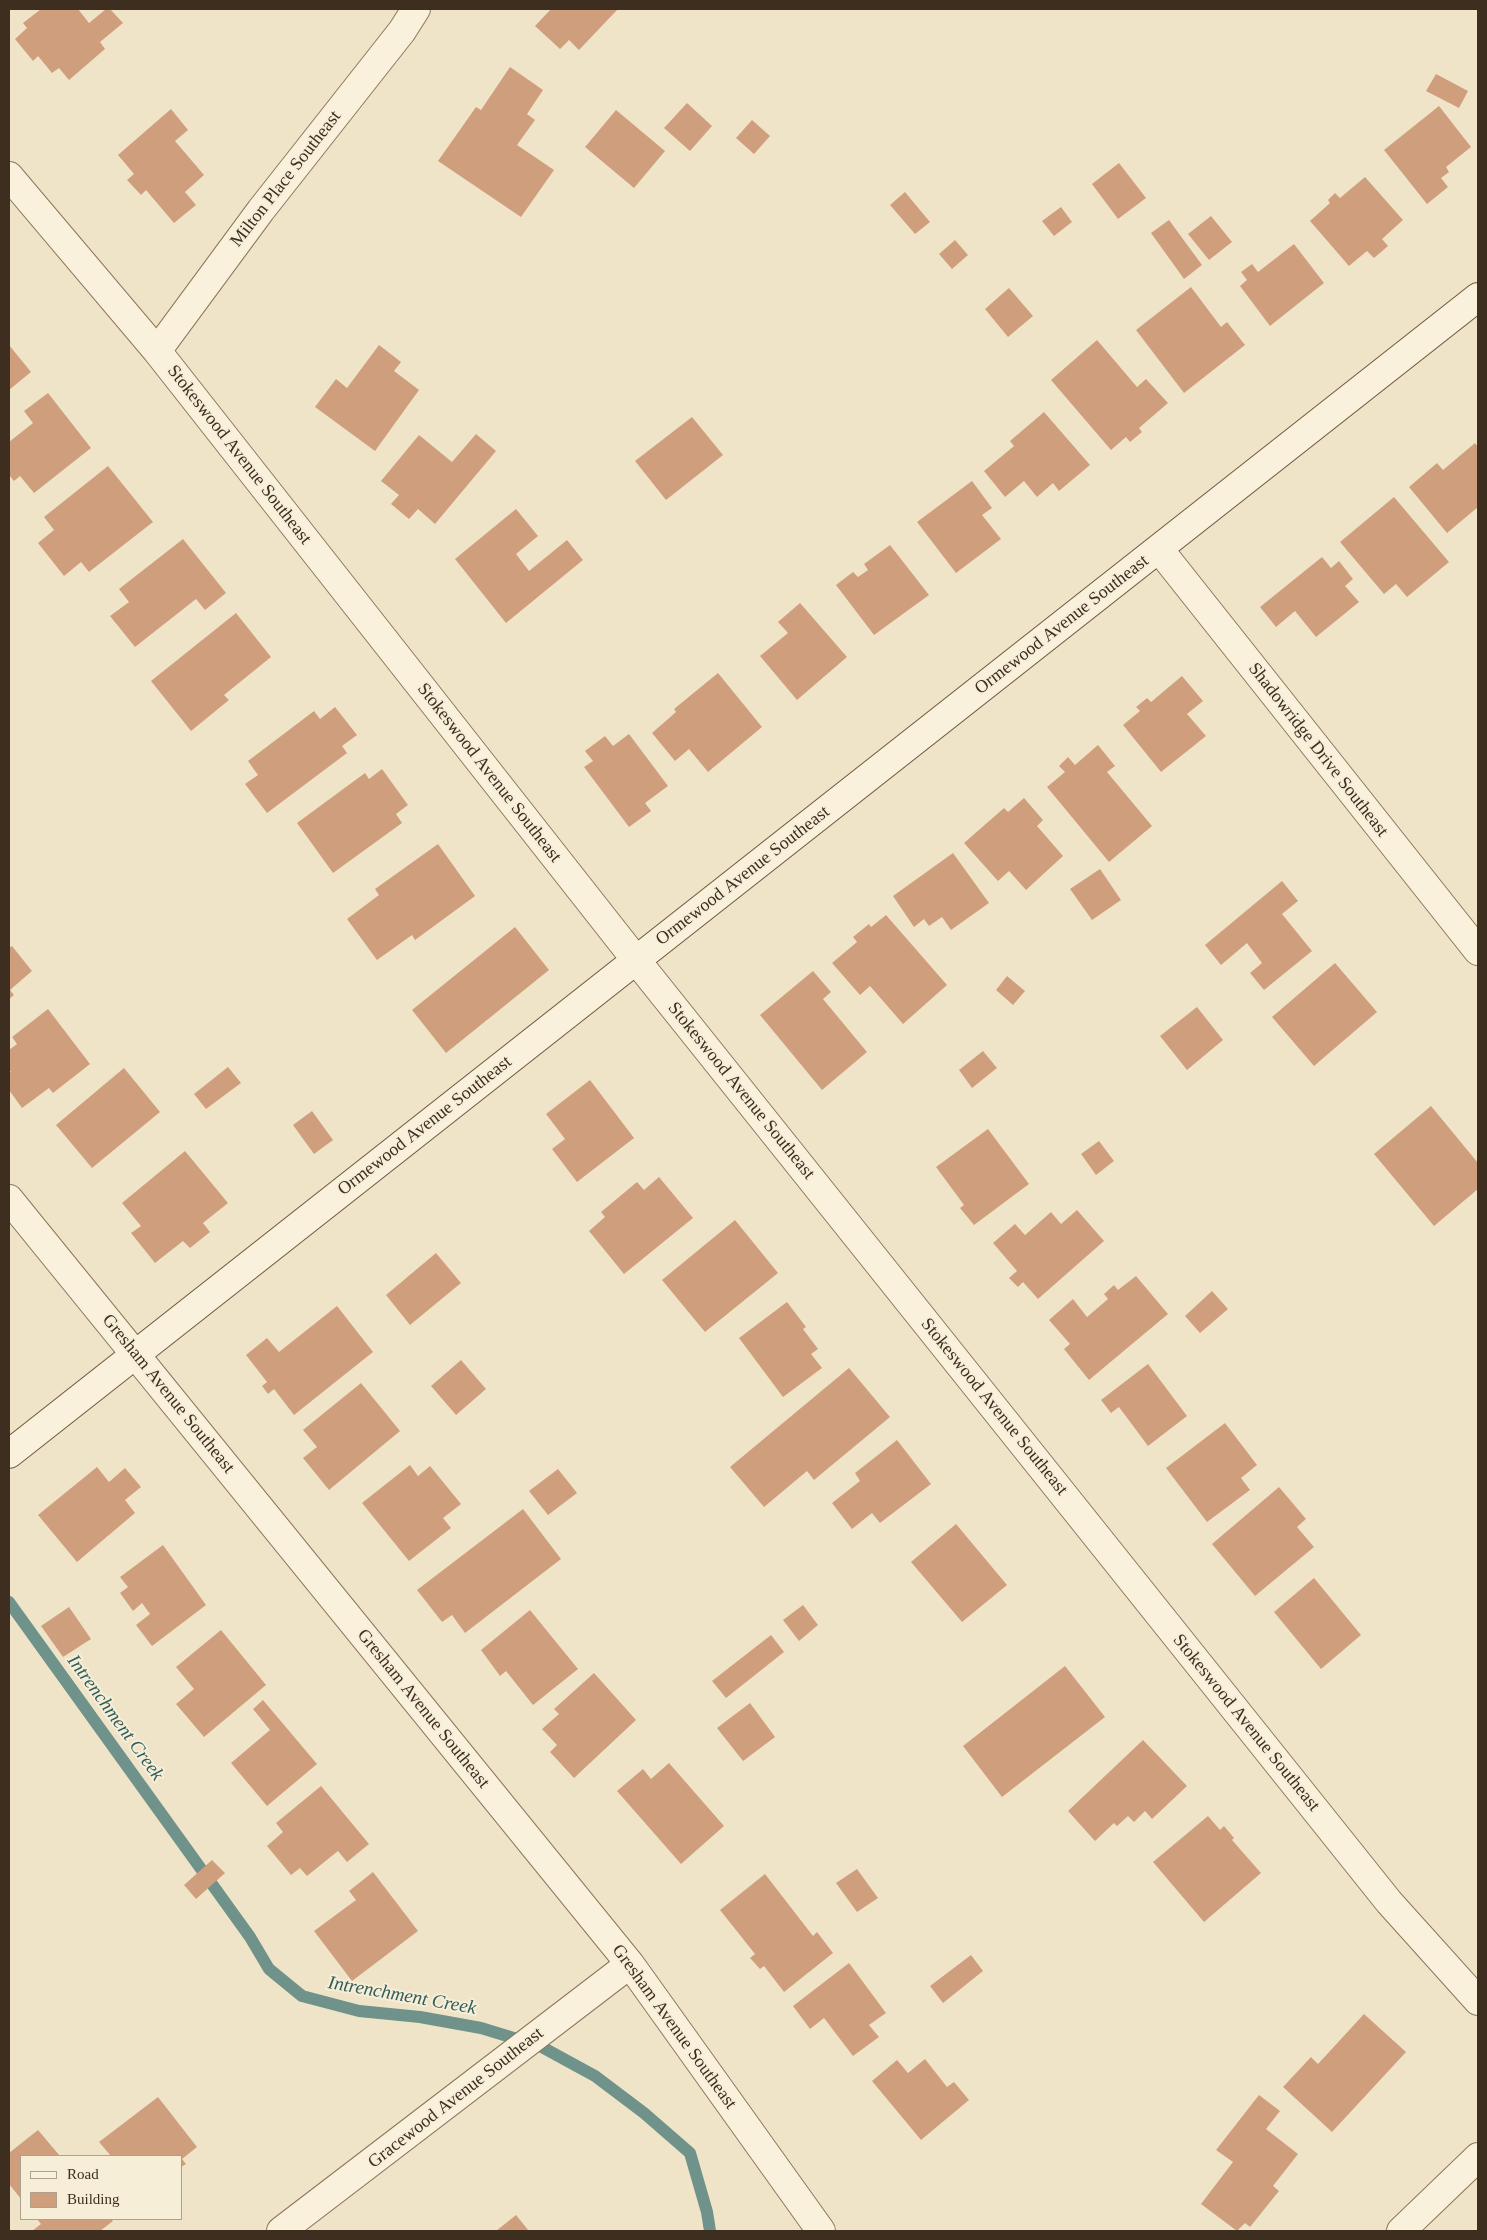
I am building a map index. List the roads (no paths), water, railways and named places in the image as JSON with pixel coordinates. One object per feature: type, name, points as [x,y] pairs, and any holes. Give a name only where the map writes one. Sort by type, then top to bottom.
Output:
[{"type":"street","name":"Milton Place Southeast","points":[[157,351],[261,210],[402,31],[416,9]]},
{"type":"street","name":"Stokeswood Avenue Southeast","points":[[9,176],[157,351],[636,960],[1389,1902],[1478,2001]]},
{"type":"street","name":"Ormewood Avenue Southeast","points":[[9,1454],[1478,297]]},
{"type":"street","name":"Shadowridge Drive Southeast","points":[[1159,549],[1478,951]]},
{"type":"street","name":"Gresham Avenue Southeast","points":[[9,1199],[630,1964],[821,2231]]},
{"type":"street","name":"Gracewood Avenue Southeast","points":[[281,2231],[630,1964]]},
{"type":"street","points":[[1401,2231],[1478,2157]]},
{"type":"waterway","name":"Intrenchment Creek","points":[[9,1602],[250,1937],[269,1969],[302,1996],[359,2011],[420,2017],[481,2028],[540,2046],[595,2076],[644,2113],[690,2153],[707,2212],[710,2231]]}]
